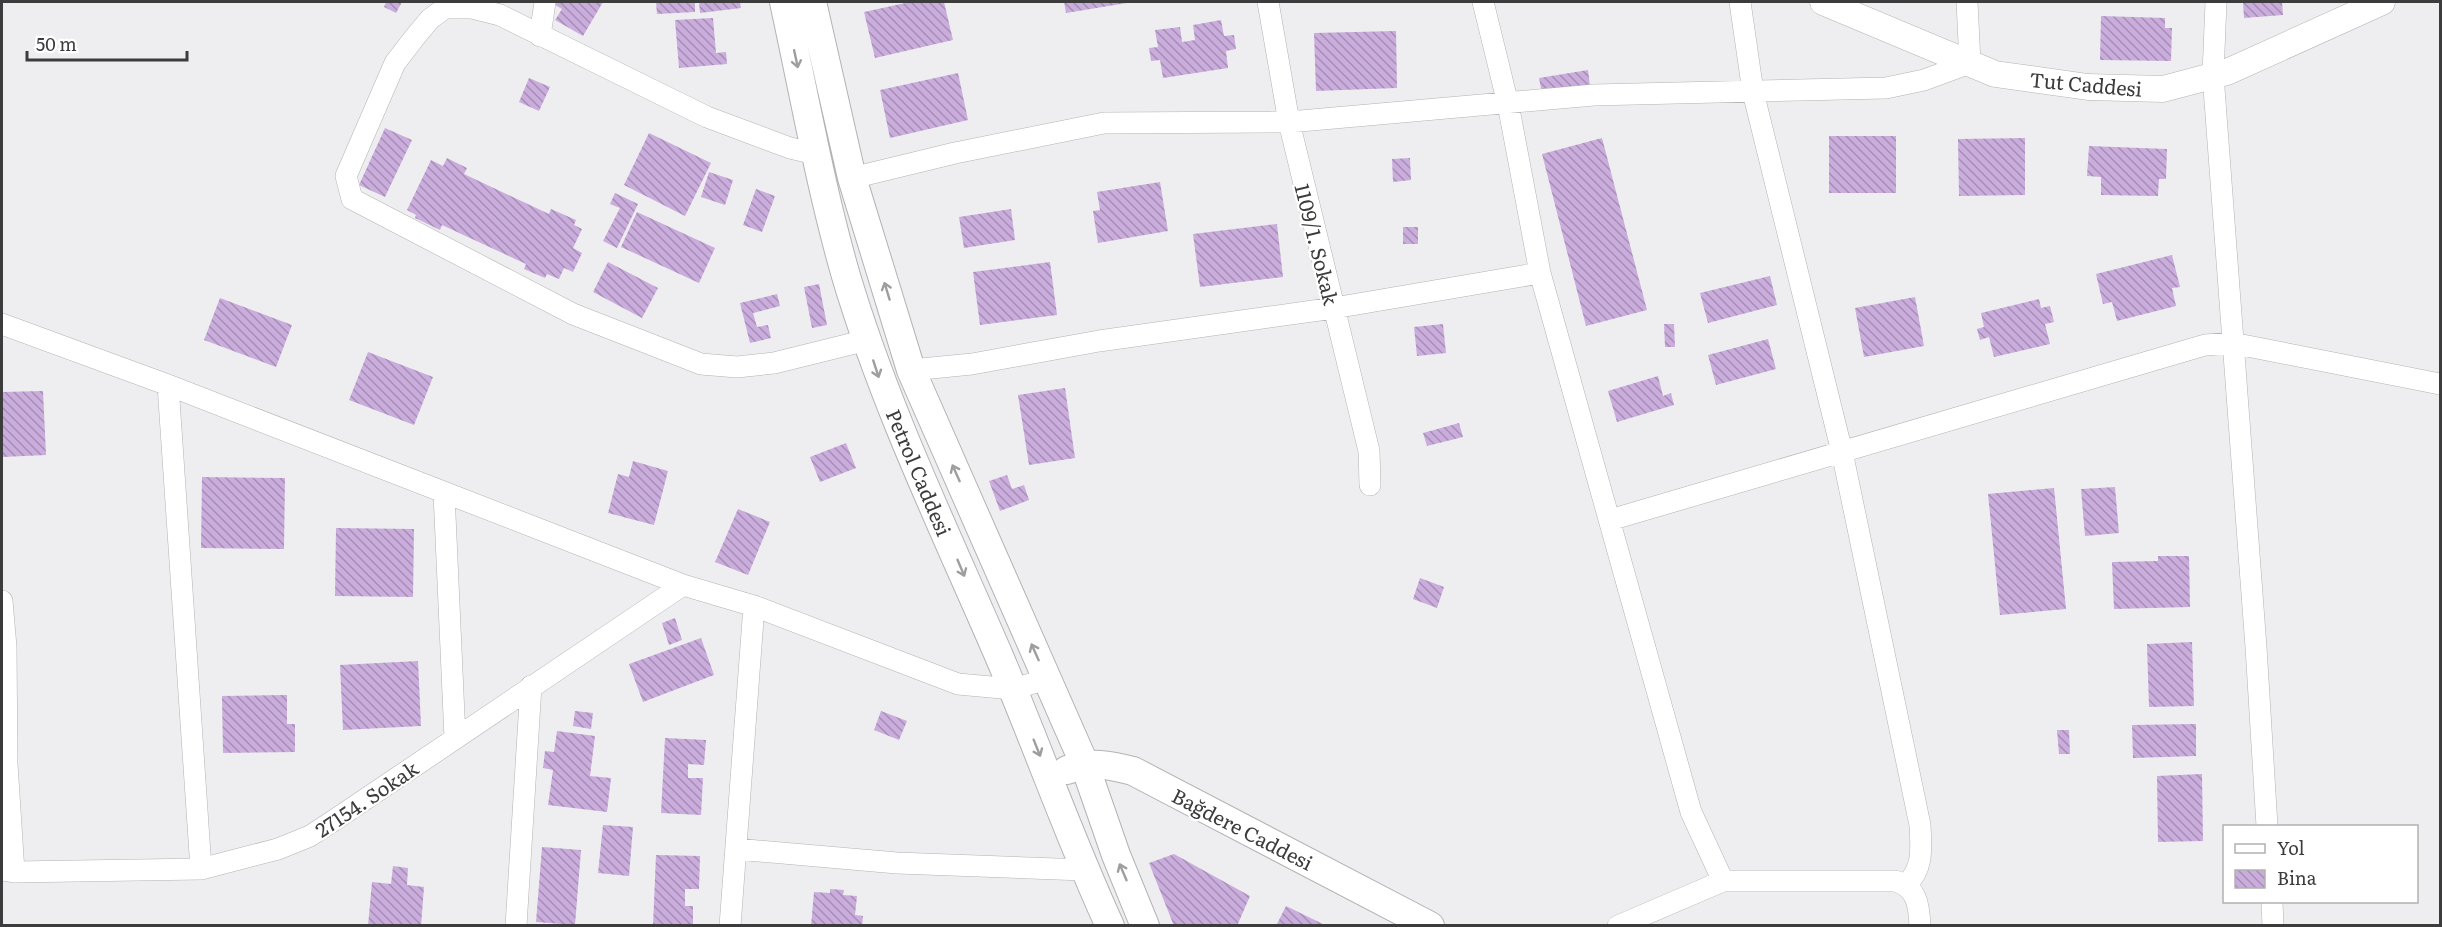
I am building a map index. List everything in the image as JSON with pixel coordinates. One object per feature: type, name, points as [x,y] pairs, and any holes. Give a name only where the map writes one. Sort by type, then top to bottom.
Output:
[{"type":"main road","name":"Petrol Caddesi","points":[[784,2],[816,154],[846,274],[879,378],[1013,689],[1084,870],[1110,926]]},
{"type":"main road","points":[[812,2],[852,178],[910,370],[1084,764],[1116,855],[1145,926]]},
{"type":"main road","name":"Bağdere Caddesi","points":[[1048,777],[1084,764],[1108,764],[1134,771],[1430,926]]},
{"type":"street","points":[[540,36],[545,2]]},
{"type":"street","name":"1109/1. Sokak","points":[[1268,2],[1288,122],[1369,451],[1370,486]]},
{"type":"street","points":[[1483,2],[1508,104],[1540,273],[1691,812],[1723,881]]},
{"type":"street","points":[[1740,2],[1753,92],[1842,452],[1920,825],[1920,864],[1906,885]]},
{"type":"street","name":"Tut Caddesi","points":[[1823,2],[1995,74],[2088,87],[2163,88],[2228,72],[2349,8],[2382,2]]},
{"type":"street","points":[[852,178],[955,153],[1104,123],[1288,122],[1508,104],[1594,94],[1886,88],[1924,80],[1970,63],[1967,2]]},
{"type":"street","points":[[2216,2],[2213,75],[2256,647],[2267,825]]},
{"type":"street","points":[[816,154],[790,148],[707,117],[500,15],[472,8],[441,5],[395,63],[346,176],[352,199],[573,314],[701,364],[737,367],[774,363],[867,340]]},
{"type":"street","points":[[910,370],[972,364],[1099,341],[1334,308],[1540,273]]},
{"type":"street","points":[[2,324],[168,385],[683,585],[754,606],[958,684],[1013,689],[1047,679]]},
{"type":"street","points":[[1610,520],[2205,345],[2232,344],[2440,384]]},
{"type":"street","points":[[168,385],[201,869]]},
{"type":"street","points":[[444,493],[455,738]]},
{"type":"street","name":"27154. Sokak","points":[[8,871],[201,869],[278,849],[310,836],[683,585]]},
{"type":"street","points":[[2,601],[6,647],[8,871]]},
{"type":"street","points":[[730,926],[754,606]]},
{"type":"street","points":[[516,926],[531,686]]},
{"type":"street","points":[[736,849],[897,863],[1084,870]]},
{"type":"street","points":[[1618,926],[1723,881],[1894,881],[1906,885],[1917,900],[1920,926]]},
{"type":"street","points":[[2272,903],[2273,926]]},
{"type":"building","points":[[386,2],[402,2],[396,13],[384,7]]},
{"type":"building","points":[[553,2],[603,2],[583,36],[555,20],[562,9]]},
{"type":"building","points":[[656,2],[695,2],[695,12],[657,14]]},
{"type":"building","points":[[699,2],[740,2],[741,8],[700,13]]},
{"type":"building","points":[[910,2],[944,2],[953,40],[875,58],[864,12]]},
{"type":"building","points":[[1064,2],[1127,2],[1127,3],[1066,13]]},
{"type":"building","points":[[2243,2],[2282,2],[2283,15],[2244,18]]},
{"type":"building","points":[[2101,16],[2165,18],[2165,28],[2172,28],[2171,61],[2100,60]]},
{"type":"building","points":[[713,18],[716,53],[726,52],[727,64],[679,68],[675,20]]},
{"type":"building","points":[[1221,20],[1224,36],[1234,35],[1236,49],[1226,51],[1228,68],[1163,78],[1160,60],[1151,61],[1149,48],[1158,47],[1155,30],[1180,27],[1182,42],[1195,40],[1193,25]]},
{"type":"building","points":[[1396,31],[1397,88],[1316,91],[1314,33]]},
{"type":"building","points":[[1588,70],[1590,86],[1542,93],[1539,78]]},
{"type":"building","points":[[958,73],[968,120],[890,138],[880,90]]},
{"type":"building","points":[[529,78],[550,87],[539,111],[519,102]]},
{"type":"building","points":[[385,128],[412,140],[385,197],[359,185]]},
{"type":"building","points":[[649,133],[711,163],[685,216],[624,185]]},
{"type":"building","points":[[1829,136],[1896,136],[1896,193],[1829,193]]},
{"type":"building","points":[[1602,138],[1647,310],[1586,326],[1542,154]]},
{"type":"building","points":[[2025,138],[2025,195],[1959,196],[1958,139]]},
{"type":"building","points":[[2089,146],[2167,149],[2166,179],[2159,179],[2158,196],[2101,195],[2101,177],[2087,176]]},
{"type":"building","points":[[447,158],[467,168],[464,174],[549,214],[551,209],[576,220],[574,225],[582,229],[573,248],[582,253],[573,272],[564,268],[559,279],[547,274],[545,278],[524,269],[526,264],[442,225],[440,230],[415,218],[416,215],[407,210],[431,160],[443,166]]},
{"type":"building","points":[[1410,158],[1411,180],[1393,182],[1392,159]]},
{"type":"building","points":[[709,172],[733,180],[725,205],[701,197]]},
{"type":"building","points":[[1160,182],[1168,231],[1098,243],[1093,211],[1100,210],[1097,192]]},
{"type":"building","points":[[756,189],[775,196],[762,232],[743,225]]},
{"type":"building","points":[[615,193],[638,204],[617,248],[603,241],[620,208],[610,204]]},
{"type":"building","points":[[1011,209],[1015,240],[964,248],[959,217]]},
{"type":"building","points":[[637,212],[715,248],[699,283],[621,247]]},
{"type":"building","points":[[1277,224],[1283,277],[1200,287],[1193,234]]},
{"type":"building","points":[[1403,227],[1418,227],[1418,244],[1403,244]]},
{"type":"building","points":[[2172,255],[2180,287],[2172,288],[2176,306],[2117,321],[2112,302],[2103,304],[2096,274]]},
{"type":"building","points":[[608,262],[658,288],[642,318],[593,292]]},
{"type":"building","points":[[1050,262],[1057,315],[980,325],[973,272]]},
{"type":"building","points":[[1770,276],[1777,305],[1708,323],[1700,293]]},
{"type":"building","points":[[819,284],[827,325],[812,328],[804,287]]},
{"type":"building","points":[[777,294],[780,306],[753,313],[757,327],[768,325],[771,338],[750,343],[740,303]]},
{"type":"building","points":[[1915,297],[1924,346],[1864,357],[1855,308]]},
{"type":"building","points":[[220,298],[292,325],[276,367],[204,340]]},
{"type":"building","points":[[2039,299],[2041,308],[2050,306],[2054,322],[2045,324],[2050,344],[1994,357],[1989,337],[1980,340],[1977,329],[1984,327],[1981,313]]},
{"type":"building","points":[[1443,324],[1446,353],[1417,356],[1414,327]]},
{"type":"building","points":[[1664,324],[1674,324],[1675,347],[1665,347]]},
{"type":"building","points":[[1768,339],[1776,369],[1716,385],[1708,355]]},
{"type":"building","points":[[368,352],[433,377],[414,425],[349,400]]},
{"type":"building","points":[[1658,376],[1663,396],[1671,393],[1674,405],[1617,422],[1608,391]]},
{"type":"building","points":[[1065,388],[1075,458],[1029,465],[1018,395]]},
{"type":"building","points":[[43,391],[46,455],[3,457],[2,392]]},
{"type":"building","points":[[1459,423],[1463,437],[1427,446],[1423,433]]},
{"type":"building","points":[[846,443],[856,468],[820,482],[810,457]]},
{"type":"building","points":[[633,461],[668,471],[654,525],[608,513],[618,474],[629,477]]},
{"type":"building","points":[[1007,475],[1012,489],[1024,485],[1029,500],[1000,511],[989,481]]},
{"type":"building","points":[[202,477],[285,478],[284,549],[201,548]]},
{"type":"building","points":[[2115,487],[2119,533],[2085,536],[2081,489]]},
{"type":"building","points":[[2054,488],[2066,609],[2000,615],[1988,494]]},
{"type":"building","points":[[738,509],[770,522],[748,575],[715,562]]},
{"type":"building","points":[[336,528],[414,529],[413,597],[335,596]]},
{"type":"building","points":[[2158,556],[2189,556],[2190,607],[2114,609],[2112,562],[2158,561]]},
{"type":"building","points":[[1420,578],[1444,587],[1437,608],[1413,599]]},
{"type":"building","points":[[675,618],[682,640],[669,645],[662,623]]},
{"type":"building","points":[[701,638],[714,675],[643,702],[629,664]]},
{"type":"building","points":[[2192,642],[2194,706],[2149,707],[2147,644]]},
{"type":"building","points":[[418,661],[421,726],[343,730],[340,665]]},
{"type":"building","points":[[287,695],[287,724],[295,724],[295,752],[223,753],[222,696]]},
{"type":"building","points":[[575,711],[593,713],[591,729],[573,726]]},
{"type":"building","points":[[881,711],[907,721],[899,740],[874,730]]},
{"type":"building","points":[[2196,724],[2196,756],[2133,758],[2132,725]]},
{"type":"building","points":[[2057,730],[2069,730],[2070,754],[2059,754]]},
{"type":"building","points":[[557,731],[595,736],[590,776],[611,778],[607,812],[548,805],[553,770],[543,768],[545,751],[554,752]]},
{"type":"building","points":[[665,738],[706,740],[704,765],[688,764],[688,778],[703,778],[701,815],[661,813]]},
{"type":"building","points":[[2202,774],[2203,841],[2158,842],[2157,776]]},
{"type":"building","points":[[603,825],[633,827],[629,876],[598,873]]},
{"type":"building","points":[[542,847],[581,850],[575,925],[536,922]]},
{"type":"building","points":[[1174,854],[1250,896],[1237,926],[1174,926],[1149,863]]},
{"type":"building","points":[[656,855],[700,856],[699,889],[685,889],[685,906],[693,906],[693,926],[653,926]]},
{"type":"building","points":[[393,866],[408,868],[407,885],[424,887],[421,926],[368,926],[372,882],[391,884]]},
{"type":"building","points":[[830,889],[844,890],[843,895],[857,896],[855,915],[863,916],[862,926],[811,926],[814,892],[830,893]]},
{"type":"building","points":[[1286,906],[1327,926],[1276,926]]}]
